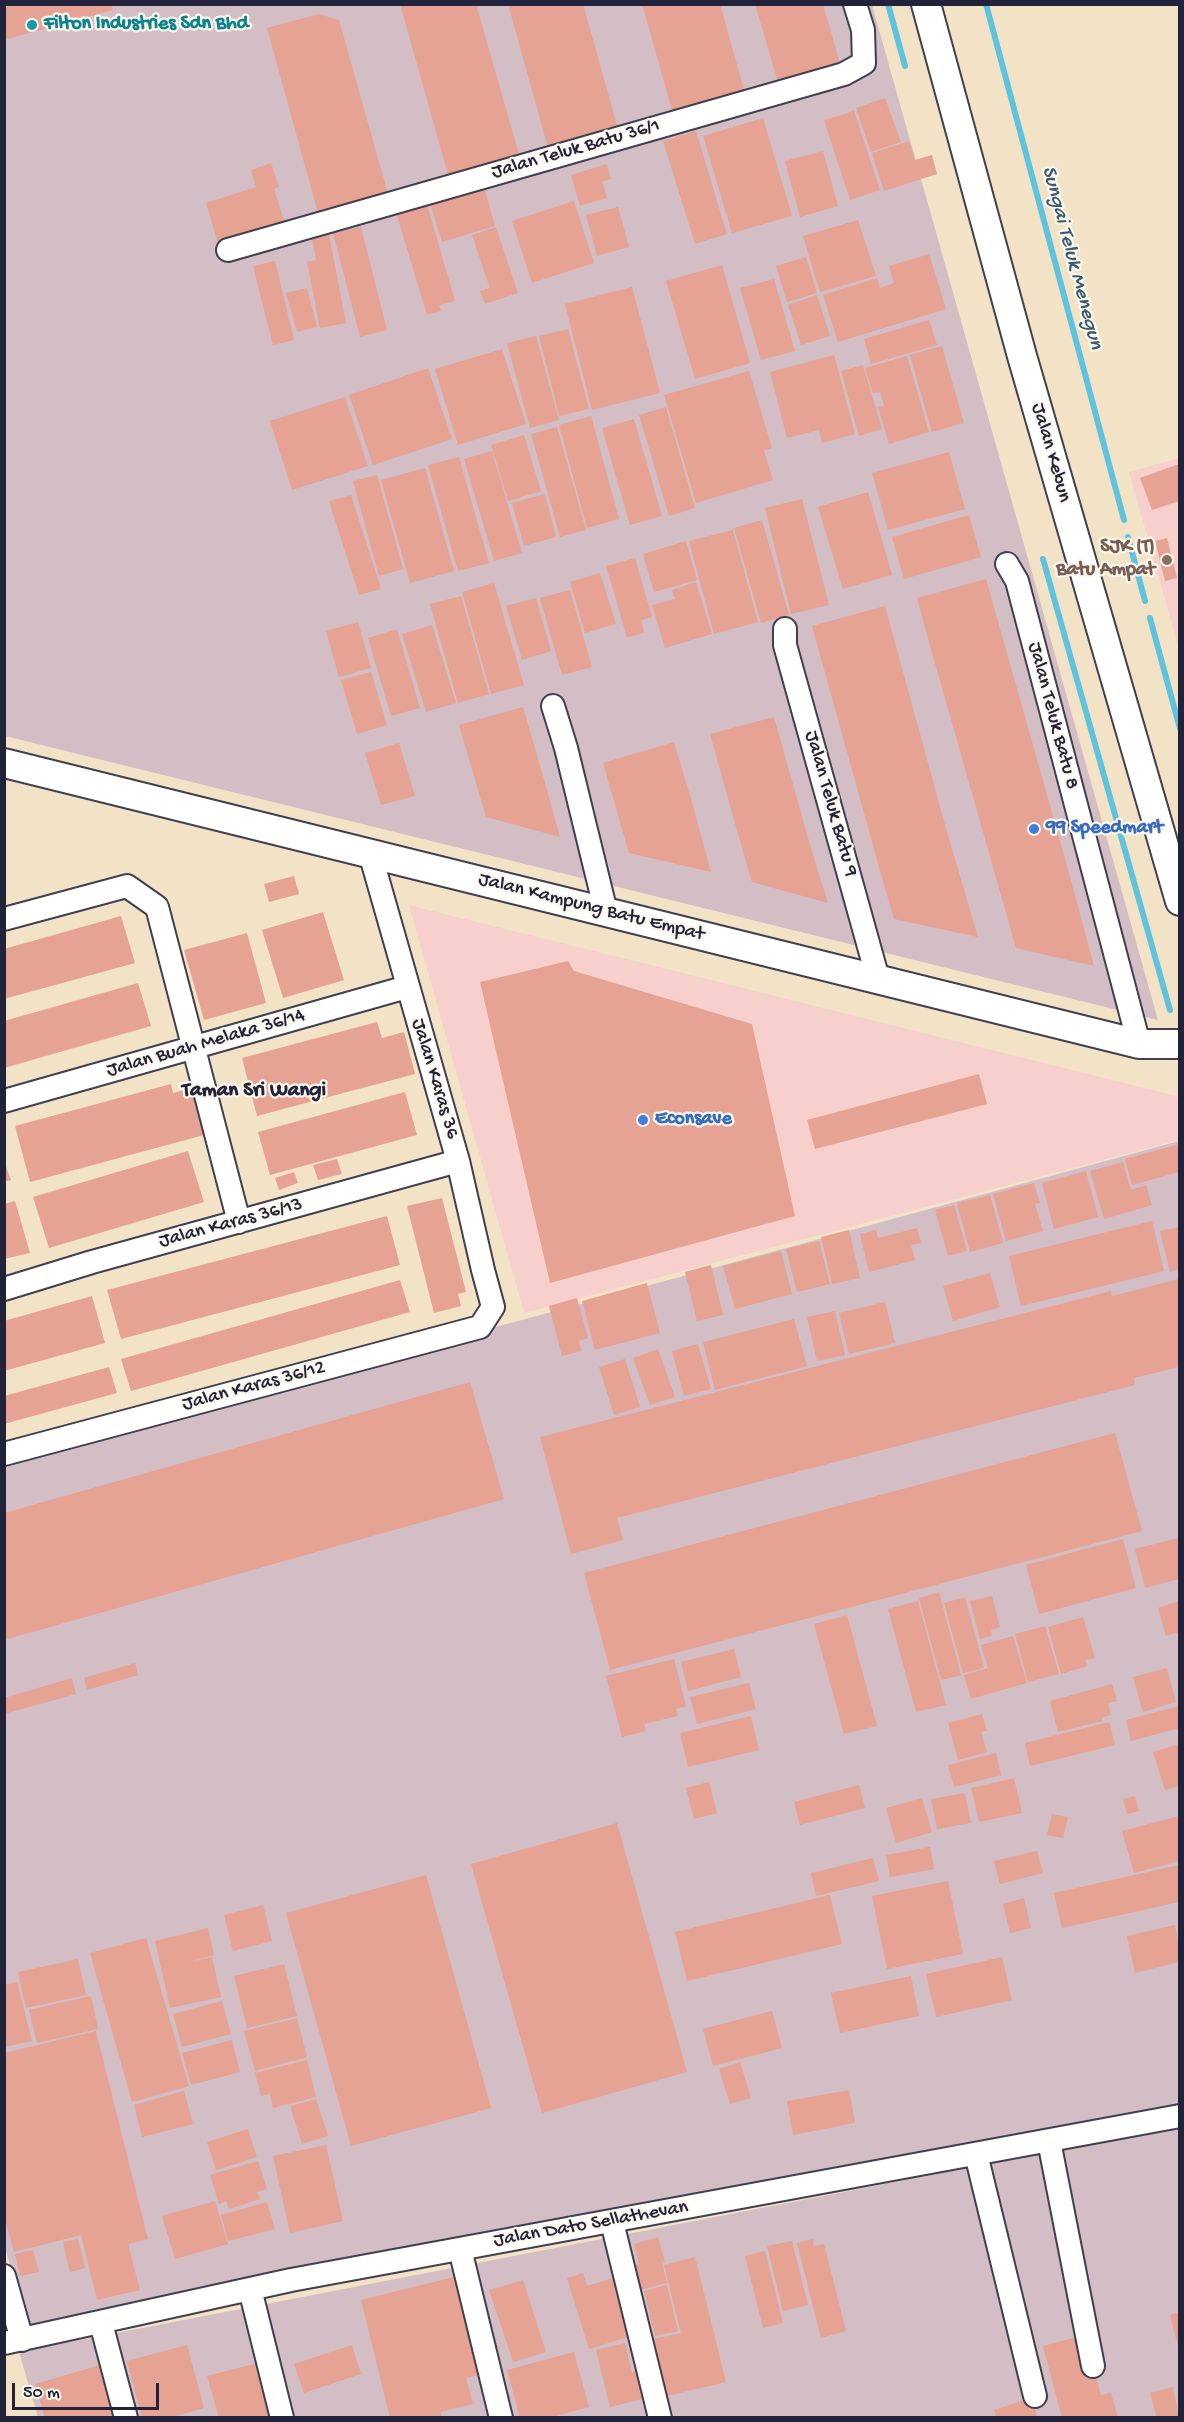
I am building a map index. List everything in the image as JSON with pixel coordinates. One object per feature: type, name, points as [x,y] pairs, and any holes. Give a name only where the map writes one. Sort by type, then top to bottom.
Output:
[{"type":"main road","name":"Jalan Kebun","points":[[926,4],[1010,313],[1179,901]]},
{"type":"main road","name":"Jalan Kampung Batu Empat","points":[[4,763],[1139,1044],[1179,1044]]},
{"type":"street","name":"Jalan Teluk Batu 36/1","points":[[228,250],[844,74],[864,63],[863,30],[855,4]]},
{"type":"street","name":"Jalan Teluk Batu 8","points":[[1007,564],[1017,581],[1139,1044]]},
{"type":"street","name":"Jalan Teluk Batu 9","points":[[784,629],[785,645],[878,979]]},
{"type":"street","points":[[553,706],[566,748],[606,912]]},
{"type":"street","name":"Jalan Karas 36","points":[[370,853],[458,1161],[493,1307]]},
{"type":"street","points":[[4,919],[128,886],[157,906],[239,1222]]},
{"type":"street","name":"Jalan Buah Melaka 36/14","points":[[4,1101],[407,987]]},
{"type":"street","name":"Jalan Karas 36/13","points":[[4,1289],[458,1161]]},
{"type":"street","name":"Jalan Karas 36/12","points":[[4,1454],[480,1327],[493,1307]]},
{"type":"street","name":"Jalan Dato Sellathevan","points":[[13,2342],[106,2340],[250,2289],[612,2222],[979,2170],[1052,2155],[1179,2116]]},
{"type":"street","points":[[1052,2155],[1093,2366]]},
{"type":"street","points":[[979,2170],[1035,2396]]},
{"type":"street","points":[[612,2222],[660,2418]]},
{"type":"street","points":[[460,2249],[501,2418]]},
{"type":"street","points":[[4,2276],[13,2342]]},
{"type":"street","points":[[250,2289],[282,2418]]},
{"type":"street","points":[[106,2340],[126,2418]]},
{"type":"shaded area","points":[[5,5],[872,5],[1158,1020],[5,736]]},
{"type":"shaded area","name":"SJK (T) Batu Ampat","points":[[1179,458],[1179,649],[1129,472]]},
{"type":"shaded area","points":[[409,905],[1177,1096],[1179,1140],[524,1313]]},
{"type":"shaded area","points":[[1179,1141],[1179,2105],[28,2331],[4,2243],[4,1461]]},
{"type":"shaded area","points":[[1179,2127],[1179,2417],[38,2417],[19,2352]]},
{"type":"building","name":"Filton Industries Sdn Bhd","points":[[4,4],[111,4],[113,10],[4,40]]},
{"type":"building","points":[[400,4],[476,4],[520,158],[449,178]]},
{"type":"building","points":[[508,4],[583,4],[618,129],[548,148]]},
{"type":"building","points":[[642,4],[720,4],[744,90],[672,110]]},
{"type":"building","points":[[755,4],[823,4],[840,64],[778,82]]},
{"type":"building","points":[[319,14],[339,20],[388,194],[318,213],[267,28]]},
{"type":"building","points":[[885,98],[901,142],[871,152],[856,108]]},
{"type":"building","points":[[854,111],[880,190],[850,200],[824,120]]},
{"type":"building","points":[[763,118],[792,216],[732,233],[703,136]]},
{"type":"building","points":[[696,131],[727,234],[695,244],[663,141]]},
{"type":"building","points":[[909,141],[915,160],[932,155],[937,174],[884,191],[872,153]]},
{"type":"building","points":[[823,151],[838,206],[800,217],[785,161]]},
{"type":"building","points":[[271,163],[279,187],[274,189],[285,224],[218,243],[206,203],[256,187],[251,170]]},
{"type":"building","points":[[607,164],[611,179],[602,181],[607,198],[580,206],[571,175]]},
{"type":"building","points":[[484,187],[495,226],[442,242],[430,203]]},
{"type":"building","points":[[426,201],[455,301],[439,305],[441,311],[427,315],[395,209]]},
{"type":"building","points":[[574,201],[594,263],[532,283],[512,221]]},
{"type":"building","points":[[618,207],[629,247],[597,256],[586,215]]},
{"type":"building","points":[[858,220],[876,276],[820,292],[803,236]]},
{"type":"building","points":[[361,227],[387,330],[360,337],[333,233]]},
{"type":"building","points":[[496,227],[518,293],[485,304],[480,291],[490,288],[472,235]]},
{"type":"building","points":[[329,235],[346,323],[320,328],[307,262],[316,260],[312,238]]},
{"type":"building","points":[[929,254],[946,309],[838,342],[823,295],[877,278],[880,288],[894,283],[889,266]]},
{"type":"building","points":[[806,257],[817,293],[787,302],[776,266]]},
{"type":"building","points":[[275,261],[294,340],[273,345],[253,266]]},
{"type":"building","points":[[722,265],[750,363],[695,379],[666,281]]},
{"type":"building","points":[[774,279],[795,351],[761,360],[740,288]]},
{"type":"building","points":[[632,287],[660,393],[592,410],[565,304]]},
{"type":"building","points":[[307,288],[317,327],[297,332],[286,293]]},
{"type":"building","points":[[817,295],[830,336],[801,345],[788,305]]},
{"type":"building","points":[[929,320],[937,345],[871,364],[864,339]]},
{"type":"building","points":[[568,329],[589,409],[559,416],[539,336]]},
{"type":"building","points":[[536,336],[559,420],[530,428],[507,343]]},
{"type":"building","points":[[942,346],[964,423],[932,432],[910,355]]},
{"type":"building","points":[[502,349],[526,424],[458,445],[435,369]]},
{"type":"building","points":[[834,355],[855,434],[822,443],[819,430],[787,438],[770,372]]},
{"type":"building","points":[[907,356],[929,432],[889,444],[878,407],[884,405],[880,392],[873,393],[865,368]]},
{"type":"building","points":[[863,365],[882,429],[859,436],[841,371]]},
{"type":"building","points":[[428,368],[452,439],[373,465],[349,395]]},
{"type":"building","points":[[749,371],[772,448],[764,451],[773,480],[696,503],[664,395]]},
{"type":"building","points":[[345,397],[368,466],[292,490],[270,421]]},
{"type":"building","points":[[666,407],[695,508],[669,516],[639,415]]},
{"type":"building","points":[[591,416],[619,519],[587,528],[559,425]]},
{"type":"building","points":[[634,419],[662,516],[630,525],[602,428]]},
{"type":"building","points":[[557,427],[586,530],[560,537],[531,434]]},
{"type":"building","points":[[524,435],[541,491],[508,501],[491,445]]},
{"type":"building","points":[[492,451],[522,553],[494,561],[464,459]]},
{"type":"building","points":[[949,452],[965,509],[888,530],[872,473]]},
{"type":"building","points":[[459,457],[489,563],[458,571],[428,465]]},
{"type":"building","points":[[1179,464],[1179,501],[1152,510],[1140,478]]},
{"type":"building","points":[[425,468],[454,571],[410,583],[381,480]]},
{"type":"building","points":[[377,475],[403,569],[379,576],[353,481]]},
{"type":"building","points":[[868,492],[892,575],[843,589],[818,507]]},
{"type":"building","points":[[545,494],[556,537],[524,546],[512,503]]},
{"type":"building","points":[[351,495],[381,589],[359,595],[329,501]]},
{"type":"building","points":[[802,499],[829,605],[791,614],[765,508]]},
{"type":"building","points":[[969,515],[981,557],[904,579],[892,537]]},
{"type":"building","points":[[762,520],[789,615],[761,623],[734,528]]},
{"type":"building","points":[[733,530],[758,622],[714,634],[689,541]]},
{"type":"building","points":[[1167,538],[1177,578],[1165,581],[1155,541]]},
{"type":"building","points":[[686,541],[697,580],[654,592],[643,554]]},
{"type":"building","points":[[635,558],[652,617],[641,620],[644,633],[627,637],[606,566]]},
{"type":"building","points":[[600,573],[616,624],[585,633],[570,582]]},
{"type":"building","points":[[986,579],[1094,966],[1016,948],[929,642],[917,598]]},
{"type":"building","points":[[696,582],[712,634],[665,648],[652,605],[675,599],[672,590]]},
{"type":"building","points":[[494,583],[524,685],[491,694],[462,592]]},
{"type":"building","points":[[570,590],[592,667],[562,675],[540,598]]},
{"type":"building","points":[[461,596],[489,694],[458,703],[430,604]]},
{"type":"building","points":[[536,598],[551,651],[522,660],[506,606]]},
{"type":"building","points":[[885,606],[978,937],[894,919],[879,867],[812,626]]},
{"type":"building","points":[[358,622],[371,668],[339,677],[326,631]]},
{"type":"building","points":[[432,625],[456,703],[426,712],[402,634]]},
{"type":"building","points":[[397,629],[420,708],[391,716],[368,638]]},
{"type":"building","points":[[371,672],[387,725],[357,734],[341,680]]},
{"type":"building","points":[[523,707],[560,837],[486,817],[459,725]]},
{"type":"building","points":[[774,717],[828,903],[752,882],[740,841],[710,734]]},
{"type":"building","points":[[674,742],[711,872],[629,853],[603,763]]},
{"type":"building","points":[[399,743],[415,796],[381,805],[365,753]]},
{"type":"building","points":[[294,876],[299,894],[269,902],[264,884]]},
{"type":"building","points":[[323,912],[344,980],[283,998],[262,930]]},
{"type":"building","points":[[121,916],[135,963],[4,999],[4,949]]},
{"type":"building","points":[[247,933],[266,1003],[204,1020],[184,950]]},
{"type":"building","name":"Econsave","points":[[568,961],[574,971],[752,1024],[795,1216],[550,1283],[480,982]]},
{"type":"building","points":[[138,983],[151,1026],[4,1068],[4,1021]]},
{"type":"building","points":[[377,1022],[382,1038],[404,1032],[415,1074],[257,1116],[242,1058]]},
{"type":"building","points":[[979,1074],[987,1104],[815,1149],[807,1120]]},
{"type":"building","points":[[171,1084],[173,1093],[191,1088],[204,1135],[30,1182],[15,1126]]},
{"type":"building","points":[[405,1092],[417,1135],[270,1175],[258,1132]]},
{"type":"building","points":[[1179,1144],[1179,1172],[1132,1185],[1125,1159]]},
{"type":"building","points":[[188,1151],[204,1202],[49,1248],[33,1197]]},
{"type":"building","points":[[337,1159],[342,1174],[318,1180],[313,1165]]},
{"type":"building","points":[[4,1161],[11,1180],[4,1182]]},
{"type":"building","points":[[1123,1162],[1131,1190],[1146,1185],[1152,1205],[1104,1219],[1090,1171]]},
{"type":"building","points":[[1086,1171],[1098,1217],[1054,1229],[1042,1183]]},
{"type":"building","points":[[294,1172],[298,1183],[279,1190],[275,1178]]},
{"type":"building","points":[[1034,1183],[1040,1203],[1035,1204],[1043,1231],[1006,1241],[993,1194]]},
{"type":"building","points":[[990,1195],[1003,1243],[970,1252],[957,1203]]},
{"type":"building","points":[[442,1198],[466,1292],[458,1294],[461,1306],[434,1313],[407,1206]]},
{"type":"building","points":[[15,1201],[30,1253],[4,1259],[4,1204]]},
{"type":"building","points":[[954,1205],[967,1251],[948,1256],[935,1210]]},
{"type":"building","points":[[387,1216],[400,1265],[121,1339],[107,1290]]},
{"type":"building","points":[[1152,1221],[1164,1271],[1021,1306],[1009,1256]]},
{"type":"building","points":[[1179,1227],[1179,1269],[1170,1272],[1160,1231]]},
{"type":"building","points":[[917,1228],[921,1243],[911,1245],[915,1260],[869,1272],[860,1234],[876,1230],[878,1238]]},
{"type":"building","points":[[849,1230],[860,1278],[832,1284],[821,1237]]},
{"type":"building","points":[[819,1241],[830,1284],[797,1292],[786,1249]]},
{"type":"building","points":[[781,1251],[792,1294],[735,1309],[723,1266]]},
{"type":"building","points":[[711,1265],[723,1315],[697,1321],[685,1272]]},
{"type":"building","points":[[990,1273],[1000,1307],[953,1321],[943,1286]]},
{"type":"building","points":[[1179,1279],[1179,1367],[1134,1378],[1135,1385],[617,1518],[623,1540],[571,1554],[540,1437],[1111,1291],[1112,1296]]},
{"type":"building","points":[[400,1280],[410,1312],[131,1391],[121,1359]]},
{"type":"building","points":[[647,1283],[660,1333],[595,1350],[582,1301]]},
{"type":"building","points":[[92,1296],[105,1343],[4,1371],[4,1321]]},
{"type":"building","points":[[577,1298],[588,1338],[579,1341],[581,1351],[562,1356],[549,1306]]},
{"type":"building","points":[[885,1302],[895,1343],[849,1354],[839,1313]]},
{"type":"building","points":[[835,1311],[845,1355],[817,1361],[807,1317]]},
{"type":"building","points":[[794,1319],[807,1366],[715,1390],[703,1342]]},
{"type":"building","points":[[698,1344],[711,1389],[684,1396],[672,1351]]},
{"type":"building","points":[[658,1349],[675,1397],[650,1405],[633,1358]]},
{"type":"building","points":[[625,1359],[640,1407],[614,1415],[599,1367]]},
{"type":"building","points":[[109,1367],[117,1393],[4,1424],[4,1396]]},
{"type":"building","points":[[470,1382],[504,1499],[4,1640],[4,1513]]},
{"type":"building","points":[[1115,1433],[1142,1531],[610,1670],[584,1573]]},
{"type":"building","points":[[1179,1538],[1179,1579],[1145,1588],[1135,1549]]},
{"type":"building","points":[[1123,1539],[1136,1588],[1039,1614],[1026,1565]]},
{"type":"building","points":[[939,1592],[961,1675],[941,1680],[919,1598]]},
{"type":"building","points":[[992,1596],[1000,1627],[991,1630],[992,1636],[980,1639],[970,1601]]},
{"type":"building","points":[[965,1597],[984,1668],[963,1673],[944,1603]]},
{"type":"building","points":[[918,1601],[946,1705],[916,1712],[888,1609]]},
{"type":"building","points":[[1179,1601],[1179,1632],[1166,1636],[1158,1608]]},
{"type":"building","points":[[847,1615],[877,1726],[844,1734],[814,1624]]},
{"type":"building","points":[[1083,1617],[1095,1658],[1085,1660],[1087,1666],[1061,1674],[1048,1627]]},
{"type":"building","points":[[1045,1626],[1059,1674],[1028,1682],[1015,1634]]},
{"type":"building","points":[[1013,1636],[1027,1683],[971,1699],[964,1675],[988,1668],[981,1645]]},
{"type":"building","points":[[734,1649],[741,1677],[688,1691],[681,1662]]},
{"type":"building","points":[[674,1659],[686,1706],[676,1709],[678,1716],[644,1724],[646,1731],[622,1737],[606,1676]]},
{"type":"building","points":[[135,1663],[138,1675],[87,1690],[84,1678]]},
{"type":"building","points":[[1167,1668],[1176,1702],[1143,1712],[1133,1677]]},
{"type":"building","points":[[72,1678],[76,1694],[4,1714],[4,1698]]},
{"type":"building","points":[[749,1683],[756,1709],[697,1724],[690,1697]]},
{"type":"building","points":[[1112,1684],[1117,1701],[1108,1703],[1111,1715],[1102,1717],[1102,1721],[1058,1732],[1050,1701]]},
{"type":"building","points":[[1179,1706],[1179,1728],[1131,1741],[1126,1720]]},
{"type":"building","points":[[982,1714],[987,1731],[981,1732],[987,1752],[958,1760],[948,1723]]},
{"type":"building","points":[[751,1716],[759,1750],[688,1767],[680,1733]]},
{"type":"building","points":[[1109,1722],[1115,1745],[1030,1766],[1025,1743]]},
{"type":"building","points":[[1179,1744],[1179,1786],[1165,1790],[1153,1752]]},
{"type":"building","points":[[996,1753],[1001,1775],[954,1787],[948,1765]]},
{"type":"building","points":[[1014,1778],[1022,1813],[979,1822],[971,1788]]},
{"type":"building","points":[[709,1782],[717,1813],[694,1819],[686,1788]]},
{"type":"building","points":[[859,1785],[865,1808],[800,1825],[794,1802]]},
{"type":"building","points":[[965,1793],[971,1823],[937,1829],[931,1799]]},
{"type":"building","points":[[1135,1796],[1139,1811],[1127,1814],[1123,1799]]},
{"type":"building","points":[[922,1798],[932,1832],[896,1843],[886,1808]]},
{"type":"building","points":[[1052,1814],[1068,1817],[1063,1838],[1047,1835]]},
{"type":"building","points":[[1179,1816],[1179,1861],[1134,1873],[1122,1831]]},
{"type":"building","points":[[617,1823],[687,2072],[542,2113],[471,1864]]},
{"type":"building","points":[[930,1847],[934,1869],[890,1877],[886,1855]]},
{"type":"building","points":[[1037,1851],[1043,1873],[1000,1884],[994,1861]]},
{"type":"building","points":[[873,1858],[879,1881],[816,1896],[811,1873]]},
{"type":"building","points":[[1179,1865],[1179,1902],[1062,1928],[1054,1893]]},
{"type":"building","points":[[426,1875],[491,2108],[351,2146],[286,1913]]},
{"type":"building","points":[[948,1881],[963,1954],[887,1969],[872,1896]]},
{"type":"building","points":[[830,1895],[842,1944],[687,1981],[675,1932]]},
{"type":"building","points":[[1024,1898],[1031,1928],[1010,1933],[1003,1904]]},
{"type":"building","points":[[263,1905],[272,1941],[233,1951],[224,1915]]},
{"type":"building","points":[[1175,1925],[1179,1945],[1179,1962],[1135,1973],[1127,1936]]},
{"type":"building","points":[[208,1928],[214,1955],[189,1962],[212,1957],[221,1997],[170,2008],[155,1941]]},
{"type":"building","points":[[146,1938],[189,2086],[132,2102],[90,1953]]},
{"type":"building","points":[[1002,1957],[1012,2000],[936,2017],[926,1974]]},
{"type":"building","points":[[78,1959],[86,1995],[26,2008],[18,1972]]},
{"type":"building","points":[[284,1964],[297,2016],[247,2028],[234,1976]]},
{"type":"building","points":[[911,1976],[919,2016],[840,2033],[831,1993]]},
{"type":"building","points":[[17,1982],[32,2041],[4,2047],[4,1985]]},
{"type":"building","points":[[91,1996],[98,2029],[37,2043],[29,2010]]},
{"type":"building","points":[[222,2001],[231,2034],[182,2047],[173,2014]]},
{"type":"building","points":[[772,2011],[782,2048],[713,2066],[703,2029]]},
{"type":"building","points":[[297,2018],[307,2057],[255,2071],[244,2031]]},
{"type":"building","points":[[96,2031],[148,2239],[128,2244],[140,2290],[97,2300],[81,2235],[14,2252],[4,2215],[4,2053]]},
{"type":"building","points":[[232,2040],[240,2072],[191,2085],[182,2053]]},
{"type":"building","points":[[307,2060],[316,2097],[273,2108],[270,2094],[261,2096],[255,2073]]},
{"type":"building","points":[[740,2062],[751,2098],[730,2104],[719,2069]]},
{"type":"building","points":[[849,2090],[855,2123],[793,2135],[787,2101]]},
{"type":"building","points":[[184,2091],[193,2124],[142,2137],[134,2105]]},
{"type":"building","points":[[316,2099],[328,2136],[302,2144],[290,2106]]},
{"type":"building","points":[[248,2129],[257,2157],[216,2170],[207,2142]]},
{"type":"building","points":[[326,2145],[343,2221],[290,2233],[273,2156]]},
{"type":"building","points":[[258,2161],[267,2189],[257,2192],[260,2199],[229,2209],[226,2201],[219,2204],[210,2175]]},
{"type":"building","points":[[215,2201],[228,2244],[175,2259],[162,2216]]},
{"type":"building","points":[[267,2202],[275,2229],[228,2241],[221,2215]]},
{"type":"building","points":[[658,2237],[665,2262],[662,2263],[667,2283],[640,2290],[633,2266],[639,2264],[634,2244]]},
{"type":"building","points":[[78,2239],[85,2268],[70,2272],[63,2242]]},
{"type":"building","points":[[813,2239],[814,2246],[824,2244],[846,2331],[821,2338],[797,2243]]},
{"type":"building","points":[[792,2241],[808,2305],[783,2311],[767,2246]]},
{"type":"building","points":[[33,2250],[39,2272],[20,2276],[15,2254]]},
{"type":"building","points":[[765,2251],[783,2323],[763,2328],[745,2256]]},
{"type":"building","points":[[695,2257],[726,2382],[663,2397],[649,2340],[681,2333],[664,2265]]},
{"type":"building","points":[[583,2273],[587,2286],[620,2276],[638,2334],[589,2349],[567,2278]]},
{"type":"building","points":[[458,2276],[482,2374],[466,2378],[473,2404],[440,2412],[442,2418],[390,2418],[361,2300]]},
{"type":"building","points":[[523,2280],[546,2352],[513,2362],[489,2290]]},
{"type":"building","points":[[667,2285],[678,2331],[655,2336],[644,2291]]},
{"type":"building","points":[[1179,2312],[1179,2350],[1170,2315]]},
{"type":"building","points":[[1077,2337],[1088,2379],[1096,2377],[1101,2395],[1111,2393],[1118,2418],[1062,2418],[1043,2346]]},
{"type":"building","points":[[625,2343],[632,2372],[644,2369],[651,2397],[610,2407],[596,2350]]},
{"type":"building","points":[[187,2345],[204,2408],[168,2418],[142,2418],[127,2361]]},
{"type":"building","points":[[352,2345],[361,2374],[304,2393],[294,2364]]},
{"type":"building","points":[[574,2352],[589,2407],[549,2418],[520,2418],[507,2370]]},
{"type":"building","points":[[265,2361],[281,2418],[219,2418],[207,2376]]},
{"type":"building","points":[[104,2364],[119,2418],[45,2418],[35,2384]]},
{"type":"building","points":[[1173,2387],[1179,2418],[1157,2418],[1150,2393]]},
{"type":"building","points":[[1031,2398],[1038,2418],[997,2418],[994,2410]]},
{"type":"waterway","points":[[888,4],[905,66]]},
{"type":"waterway","name":"Sungai Teluk Menegun","points":[[986,4],[1124,520]]},
{"type":"waterway","name":"Sungai Teluk Menegun","points":[[1128,537],[1145,601]]},
{"type":"waterway","points":[[1043,559],[1170,1010]]},
{"type":"waterway","name":"Sungai Teluk Menegun","points":[[1150,618],[1180,729]]},
{"type":"place","name":"Filton Industries Sdn Bhd","points":[[32,25]]},
{"type":"place","name":"SJK (T) Batu Ampat","points":[[1167,560]]},
{"type":"place","name":"99 Speedmart","points":[[1034,829]]},
{"type":"place","name":"Econsave","points":[[643,1120]]},
{"type":"district","name":"Taman Sri Wangi","points":[[254,1092]]}]
